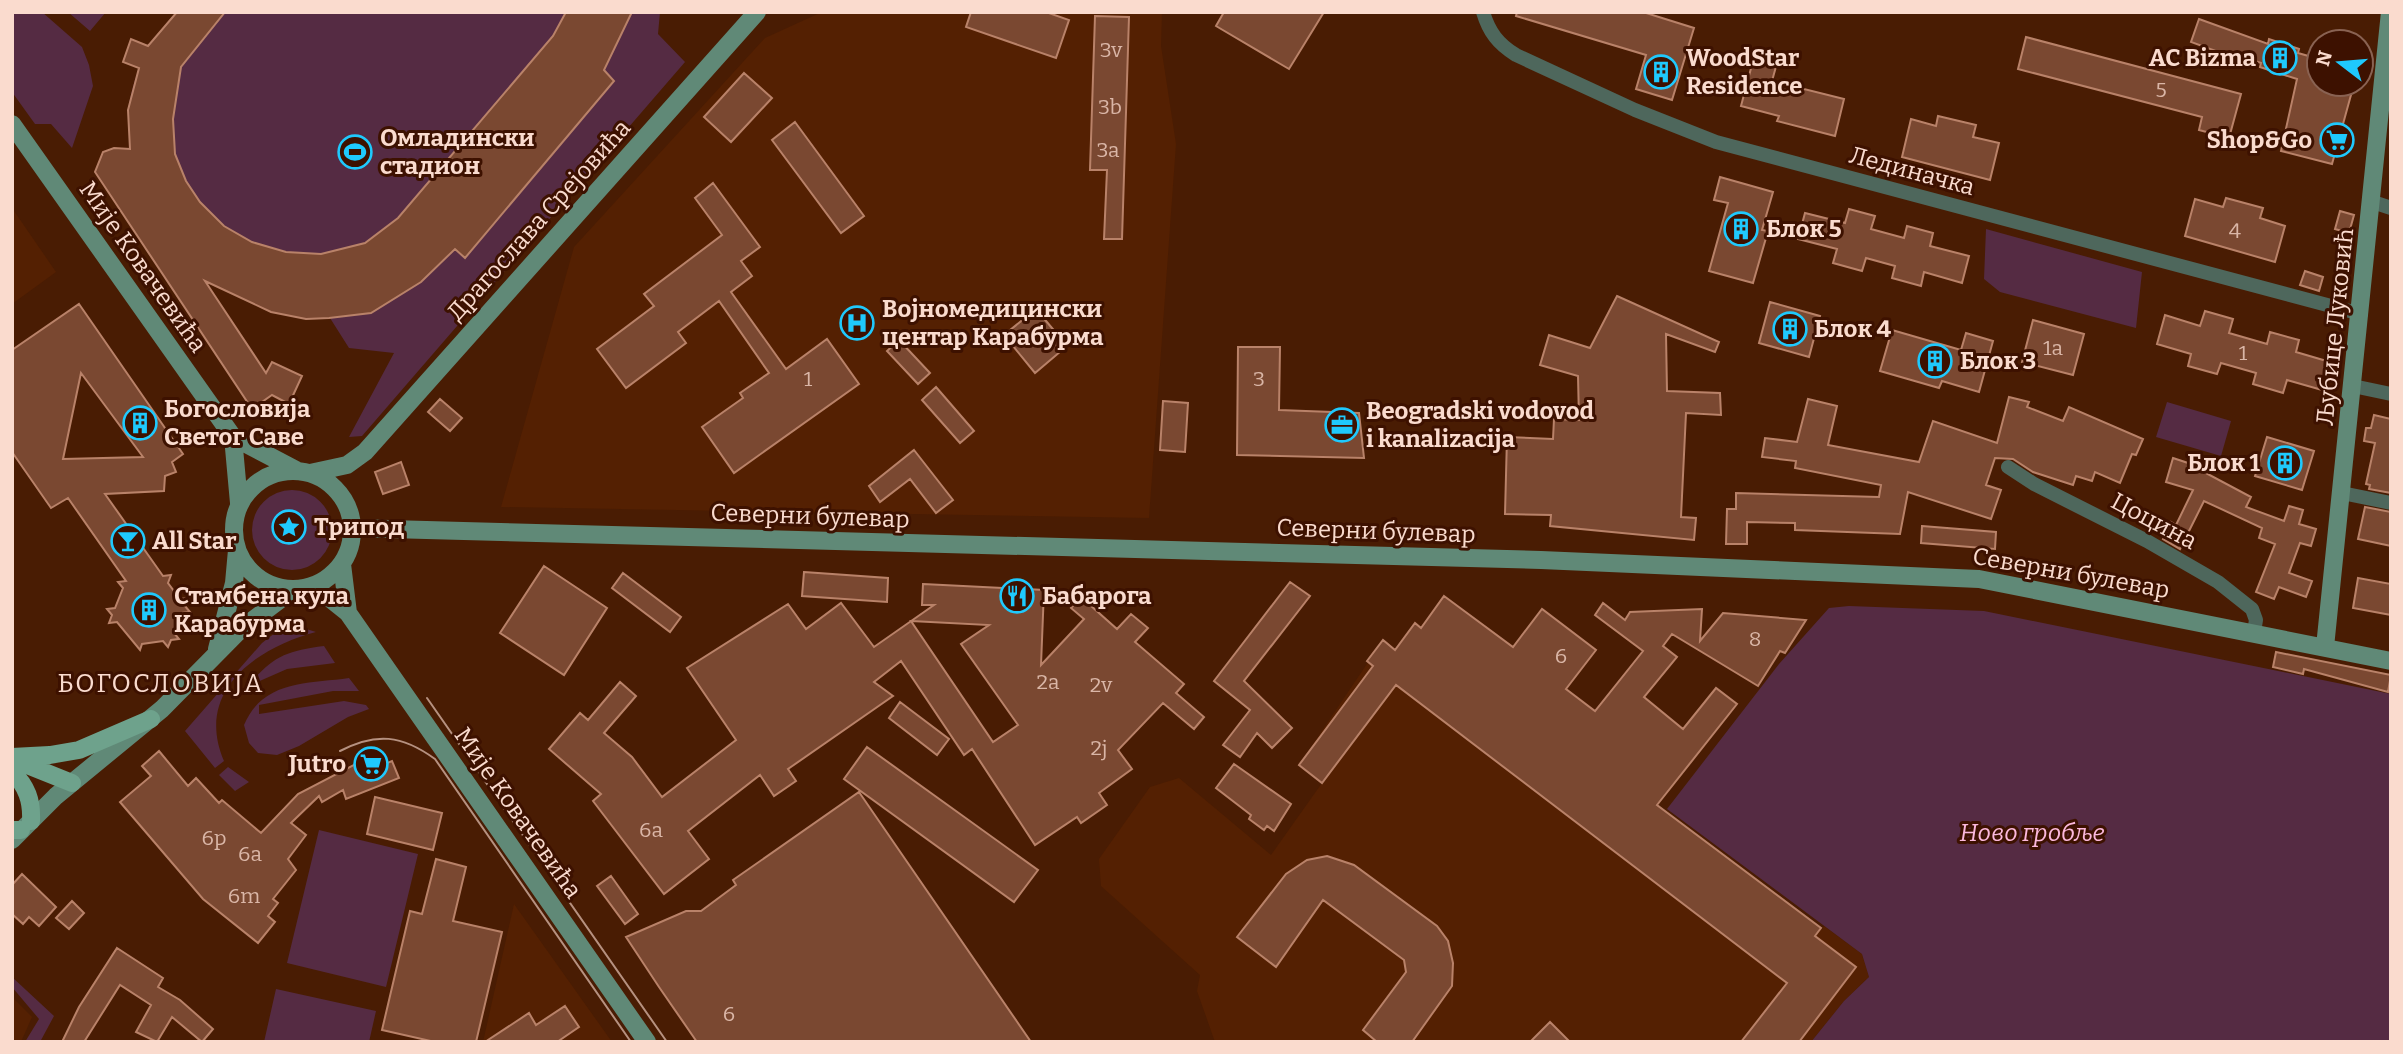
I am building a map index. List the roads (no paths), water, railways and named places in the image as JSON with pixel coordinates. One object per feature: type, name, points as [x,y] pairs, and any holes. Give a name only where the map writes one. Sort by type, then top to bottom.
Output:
[{"type":"main road","points":[[12,758],[79,750],[151,719]]},
{"type":"main road","points":[[12,758],[72,783]]},
{"type":"main road","points":[[12,772],[27,793],[32,808],[19,830]]},
{"type":"street","name":"Драгослава Срејовића","points":[[346,503],[348,481],[357,460],[757,12]]},
{"type":"street","name":"Лединачка","points":[[1483,12],[1490,31],[1500,45],[1516,55],[1716,142],[2361,314]]},
{"type":"street","name":"Љубице Луковић","points":[[2325,647],[2390,14]]},
{"type":"street","name":"Мије Ковачевића","points":[[12,124],[233,438],[302,471]]},
{"type":"street","points":[[2372,202],[2391,208]]},
{"type":"street","points":[[2353,386],[2391,394]]},
{"type":"street","name":"Мије Ковачевића","points":[[233,438],[239,503],[233,527],[237,550],[246,566],[259,579],[276,587],[301,588],[328,597],[348,613],[647,1042]]},
{"type":"street","points":[[239,503],[263,478],[279,472],[336,469],[357,460]]},
{"type":"street","name":"Цоцина","points":[[2008,467],[2034,484],[2147,541],[2218,582],[2252,609],[2256,620],[2254,632]]},
{"type":"street","points":[[302,471],[331,484],[346,503],[352,528]]},
{"type":"street","points":[[2342,493],[2391,503]]},
{"type":"street","name":"Мије Ковачевића","points":[[348,613],[342,564],[348,552],[352,528]]},
{"type":"street","name":"Северни булевар","points":[[352,528],[1527,560],[1979,579],[2391,661]]},
{"type":"street","points":[[216,652],[234,583],[237,550]]},
{"type":"street","points":[[19,830],[151,719],[241,629],[301,588],[324,581],[342,564]]},
{"type":"tram line","points":[[427,698],[667,1042]]},
{"type":"tram line","points":[[340,751],[365,741],[389,739],[411,745],[435,759],[631,1042]]},
{"type":"place","name":"AC Bizma","points":[[2280,58]]},
{"type":"place","name":"WoodStar Residence","points":[[1661,72]]},
{"type":"place","name":"Shop&Go","points":[[2337,140]]},
{"type":"place","name":"Омладински стадион","points":[[355,152]]},
{"type":"place","name":"Блок 5","points":[[1741,229]]},
{"type":"place","name":"Војномедицински центар Карабурма","points":[[857,323]]},
{"type":"place","name":"Блок 4","points":[[1790,329]]},
{"type":"place","name":"Блок 3","points":[[1935,361]]},
{"type":"place","name":"Богословија Светог Саве","points":[[140,423]]},
{"type":"place","name":"Beogradski vodovod i kanalizacija","points":[[1342,425]]},
{"type":"place","name":"Блок 1","points":[[2285,463]]},
{"type":"place","name":"Трипод","points":[[289,527]]},
{"type":"place","name":"All Star","points":[[128,541]]},
{"type":"place","name":"Бабарога","points":[[1017,596]]},
{"type":"place","name":"Стамбена кула Карабурма","points":[[149,610]]},
{"type":"place","name":"Jutro","points":[[371,764]]},
{"type":"district","name":"БОГОСЛОВИЈА","points":[[161,683]]},
{"type":"park label","name":"Ново гробље","points":[[2032,833]]}]
